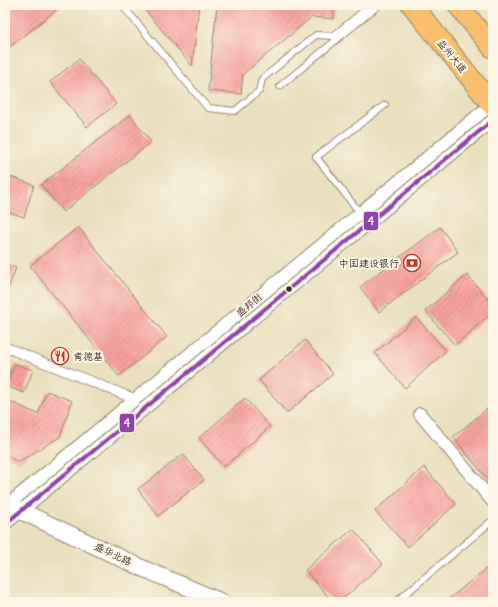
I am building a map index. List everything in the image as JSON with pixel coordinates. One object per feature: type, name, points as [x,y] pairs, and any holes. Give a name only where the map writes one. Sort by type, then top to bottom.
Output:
[{"type":"main road","name":"益州大道","points":[[412,5],[493,108]]},
{"type":"main road","points":[[458,5],[493,48]]},
{"type":"street","name":"盛邦街","points":[[5,524],[10,507],[135,399],[360,213],[493,108]]},
{"type":"street","name":"盛邦街","points":[[10,507],[493,108]]},
{"type":"street","points":[[5,347],[135,399]]},
{"type":"street","points":[[420,414],[493,502]]},
{"type":"street","name":"盛华北路","points":[[10,507],[144,569],[222,602]]},
{"type":"lane","points":[[122,5],[208,108],[236,111],[259,91],[262,79],[316,34],[333,36],[371,5]]},
{"type":"lane","points":[[280,86],[379,5]]},
{"type":"lane","points":[[360,213],[316,157],[385,105]]},
{"type":"lane","points":[[396,602],[493,520]]},
{"type":"building","points":[[5,5],[60,5],[61,6],[5,51]]},
{"type":"building","points":[[141,5],[199,5],[192,66]]},
{"type":"building","points":[[217,5],[335,5],[333,19],[312,17],[243,74],[241,94],[208,91]]},
{"type":"building","points":[[79,59],[116,104],[87,127],[50,82]]},
{"type":"building","points":[[130,115],[151,142],[63,212],[41,185]]},
{"type":"building","points":[[5,175],[34,185],[24,217],[5,211]]},
{"type":"building","points":[[78,227],[167,337],[119,376],[30,266]]},
{"type":"building","points":[[440,227],[458,252],[379,312],[360,287]]},
{"type":"building","points":[[5,263],[16,268],[5,297]]},
{"type":"building","points":[[467,275],[493,305],[493,312],[455,345],[425,311]]},
{"type":"building","points":[[416,317],[446,351],[405,388],[375,353]]},
{"type":"building","points":[[305,340],[333,374],[287,413],[259,380]]},
{"type":"building","points":[[15,364],[33,370],[24,393],[6,386]]},
{"type":"building","points":[[5,369],[10,371],[5,383]]},
{"type":"building","points":[[47,391],[72,401],[60,437],[18,462],[5,455],[5,414],[11,402],[38,414]]},
{"type":"building","points":[[245,398],[270,427],[224,467],[199,438]]},
{"type":"building","points":[[493,404],[492,449],[493,486],[453,437]]},
{"type":"building","points":[[183,454],[204,480],[158,516],[138,489]]},
{"type":"building","points":[[424,467],[456,504],[408,547],[375,511]]},
{"type":"building","points":[[353,529],[383,564],[339,602],[333,602],[305,570]]},
{"type":"building","points":[[493,563],[493,602],[445,602]]},
{"type":"transit line","name":"4","points":[[5,524],[493,120]]},
{"type":"place","name":"中国建设银行","points":[[412,263]]},
{"type":"place","name":"肯德基","points":[[60,356]]}]
